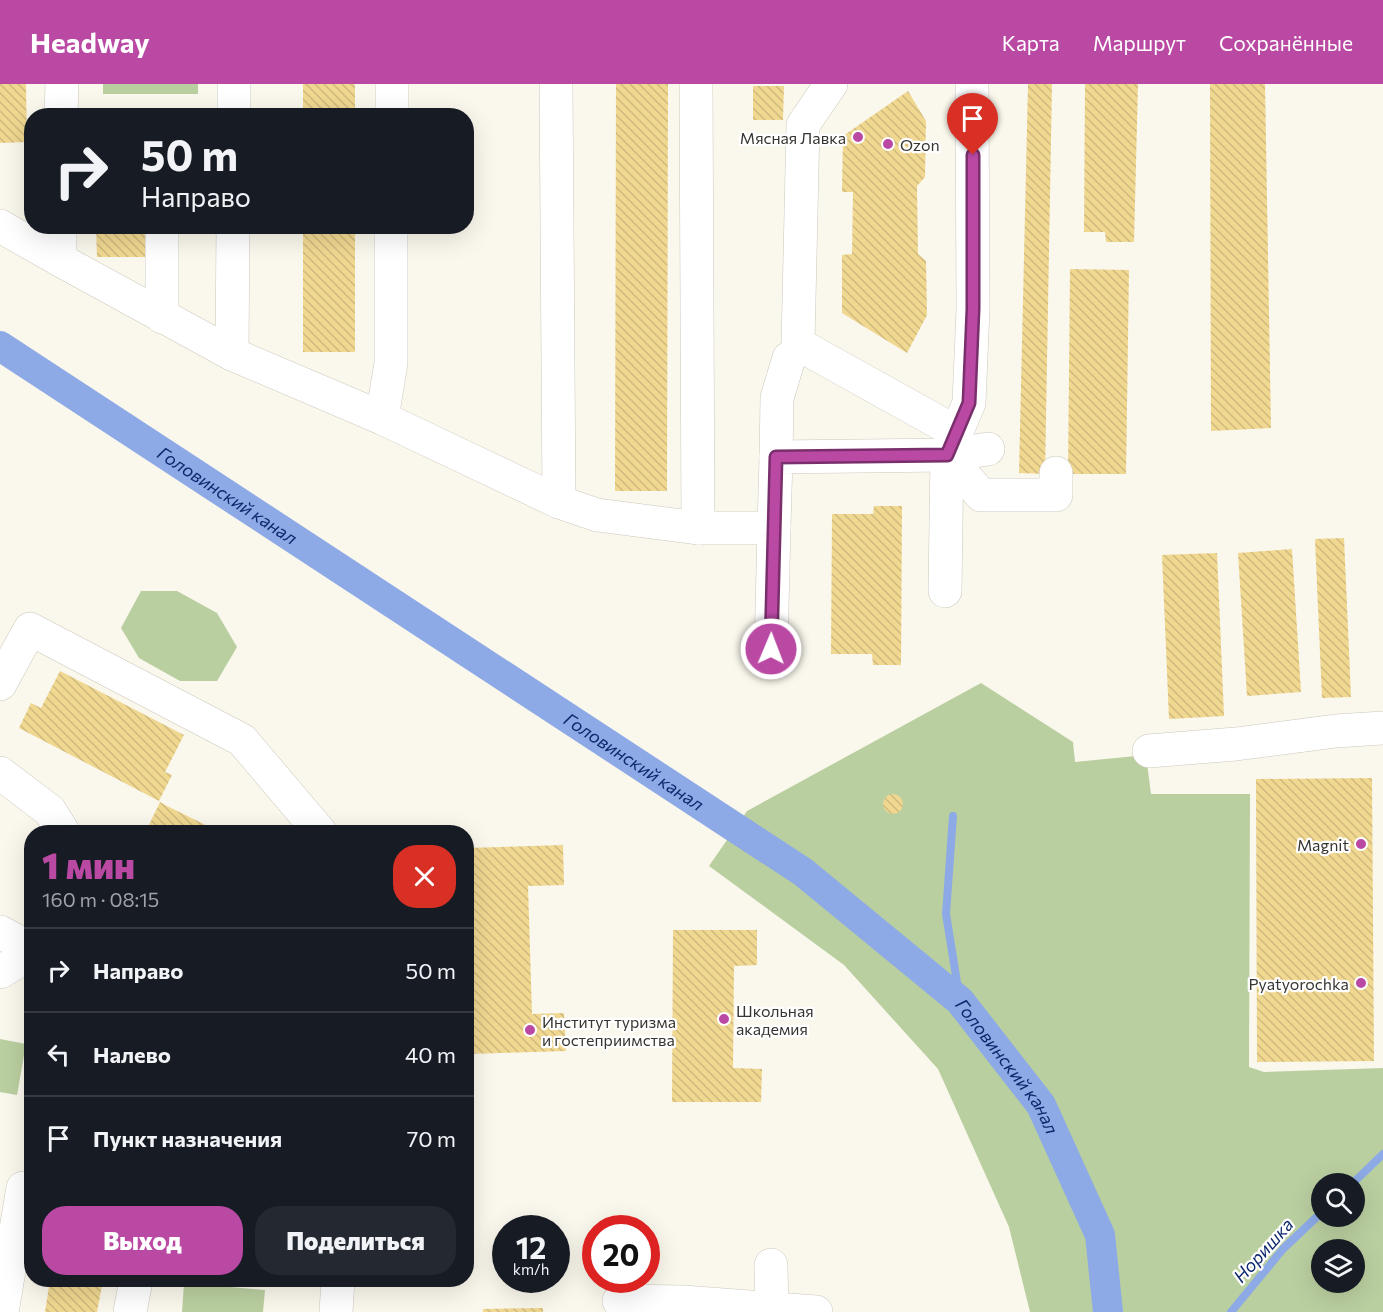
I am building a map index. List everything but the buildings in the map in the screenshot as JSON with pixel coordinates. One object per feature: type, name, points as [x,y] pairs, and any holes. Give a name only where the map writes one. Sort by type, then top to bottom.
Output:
[{"type":"lane","points":[[62,84],[62,108]]},
{"type":"lane","points":[[234,84],[234,108]]},
{"type":"lane","points":[[392,84],[392,108]]},
{"type":"lane","points":[[556,84],[560,502]]},
{"type":"lane","points":[[696,84],[698,528]]},
{"type":"lane","points":[[831,84],[803,125],[798,344],[952,444],[981,495],[1056,495],[1056,474]]},
{"type":"lane","points":[[945,591],[952,444],[969,403],[973,309],[972,84]]},
{"type":"lane","points":[[0,226],[232,354],[382,418],[560,502],[597,514],[698,528],[774,528]]},
{"type":"lane","points":[[60,234],[60,261]]},
{"type":"lane","points":[[162,234],[162,317]]},
{"type":"lane","points":[[232,354],[233,234]]},
{"type":"lane","points":[[382,418],[391,363],[391,234]]},
{"type":"lane","points":[[771,649],[777,398],[789,358]]},
{"type":"lane","points":[[776,457],[952,444],[988,449]]},
{"type":"lane","points":[[0,683],[30,629],[242,740],[314,825]]},
{"type":"lane","points":[[1149,751],[1383,728]]},
{"type":"lane","points":[[0,773],[50,811],[59,825]]},
{"type":"lane","points":[[0,932],[24,946]]},
{"type":"lane","points":[[0,972],[24,956]]},
{"type":"lane","points":[[2,1312],[18,1186]]},
{"type":"lane","points":[[771,1265],[772,1309]]},
{"type":"lane","points":[[130,1312],[135,1287]]},
{"type":"lane","points":[[336,1312],[338,1287]]},
{"type":"lane","points":[[619,1301],[683,1302],[816,1312]]},
{"type":"green space","points":[[103,84],[198,84],[198,94],[103,94]]},
{"type":"green space","points":[[141,591],[177,591],[217,613],[237,647],[217,681],[180,681],[139,658],[121,628]]},
{"type":"green space","points":[[981,683],[1073,742],[1075,762],[1146,755],[1151,794],[1250,794],[1249,1067],[1264,1072],[1383,1068],[1383,1312],[1030,1312],[1009,1227],[938,1069],[844,965],[709,866],[747,811]]},
{"type":"green space","points":[[0,1039],[24,1044],[17,1095],[0,1092]]},
{"type":"green space","points":[[184,1287],[265,1290],[263,1312],[182,1312]]},
{"type":"waterway","name":"Головинский канал","points":[[0,346],[803,872],[960,1001],[1041,1105],[1100,1235],[1108,1312]]},
{"type":"waterway","points":[[953,816],[946,914],[960,1001]]},
{"type":"waterway","name":"Норишка","points":[[1363,1173],[1383,1154]]},
{"type":"waterway","name":"Норишка","points":[[1231,1312],[1283,1249],[1311,1222]]},
{"type":"place","name":"Мясная Лавка","points":[[858,137]]},
{"type":"place","name":"Ozon","points":[[888,144]]},
{"type":"place","name":"Magnit","points":[[1361,844]]},
{"type":"place","name":"Pyatyorochka","points":[[1361,983]]},
{"type":"place","name":"Школьная академия","points":[[724,1019]]},
{"type":"place","name":"Институт туризма и гостеприимства","points":[[530,1030]]},
{"type":"route","points":[[771,649],[776,457],[947,455],[969,403],[973,309],[973,155]]}]
